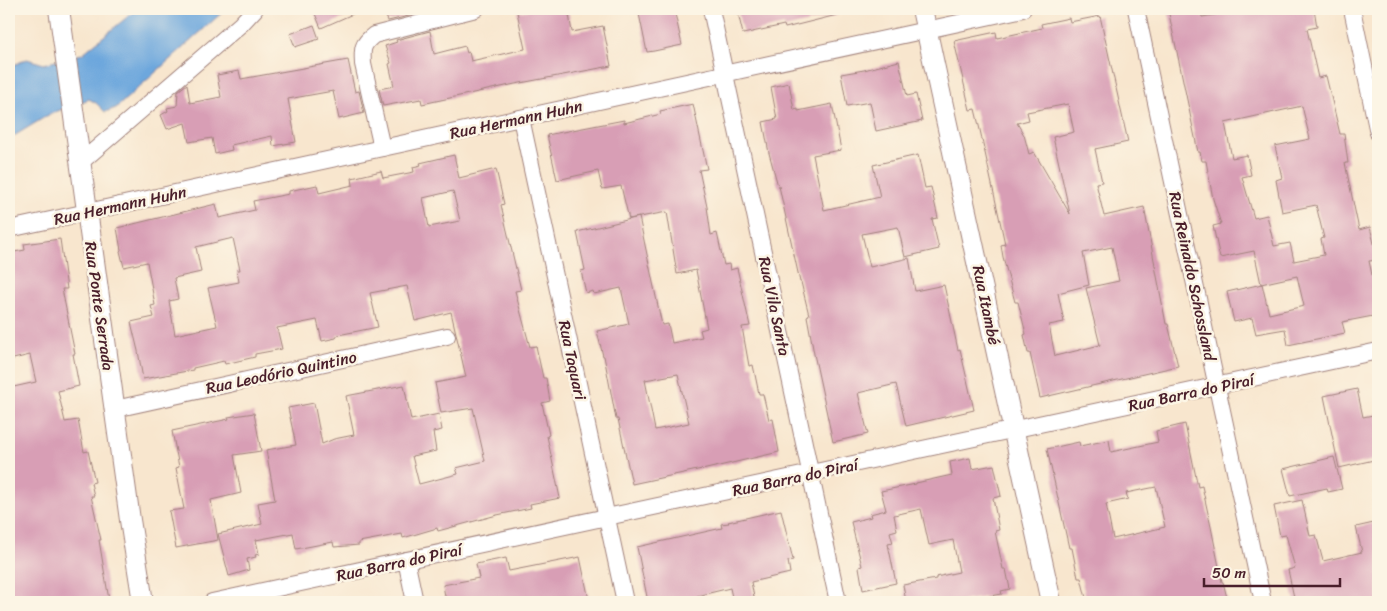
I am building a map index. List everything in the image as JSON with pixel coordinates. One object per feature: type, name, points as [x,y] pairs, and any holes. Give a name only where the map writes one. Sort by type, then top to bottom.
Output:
[{"type":"street","name":"Rua Ponte Serrada","points":[[59,9],[130,520],[144,602]]},
{"type":"street","points":[[81,162],[255,9]]},
{"type":"street","points":[[382,148],[363,64],[362,50],[366,40],[374,35],[476,9]]},
{"type":"street","name":"Rua Vila Santa","points":[[712,9],[838,602]]},
{"type":"street","name":"Rua Itambé","points":[[922,9],[1051,602]]},
{"type":"street","name":"Rua Hermann Huhn","points":[[9,229],[1023,9]]},
{"type":"street","name":"Rua Reinaldo Schossland","points":[[1136,9],[1263,602]]},
{"type":"street","points":[[1352,9],[1378,133]]},
{"type":"street","name":"Rua Taquari","points":[[521,118],[625,602]]},
{"type":"street","name":"Rua Leodório Quintino","points":[[115,409],[448,336]]},
{"type":"street","name":"Rua Barra do Piraí","points":[[212,602],[1378,352]]},
{"type":"street","points":[[406,560],[415,602]]},
{"type":"water","points":[[137,9],[226,9],[116,108],[105,112],[89,99],[50,114],[9,139],[9,67],[27,59],[44,64],[82,54]]},
{"type":"building","points":[[313,9],[364,9],[321,28]]},
{"type":"building","points":[[383,9],[415,9],[417,14],[388,21]]},
{"type":"building","points":[[534,9],[568,9],[572,32],[603,26],[611,66],[422,104],[421,99],[383,106],[379,89],[394,86],[389,64],[391,63],[385,46],[397,42],[396,40],[430,31],[434,54],[465,46],[471,61],[525,49],[517,12]]},
{"type":"building","points":[[638,9],[674,9],[682,45],[647,52]]},
{"type":"building","points":[[737,9],[836,9],[837,15],[785,28],[784,25],[743,34]]},
{"type":"building","points":[[1168,9],[1200,9],[1202,17],[1249,9],[1314,9],[1317,27],[1307,29],[1318,78],[1326,76],[1340,134],[1344,134],[1348,163],[1345,163],[1359,230],[1370,227],[1378,260],[1369,261],[1378,303],[1378,315],[1342,322],[1345,333],[1288,345],[1285,329],[1256,334],[1252,318],[1234,322],[1227,292],[1262,284],[1269,314],[1304,306],[1297,276],[1261,284],[1254,251],[1220,258],[1213,226],[1221,224],[1213,199],[1206,161],[1202,161],[1200,152],[1198,152]],"holes":[[[1302,106],[1310,139],[1275,146],[1282,178],[1276,180],[1282,212],[1316,205],[1324,238],[1321,239],[1324,255],[1294,261],[1290,243],[1274,246],[1267,215],[1254,218],[1242,177],[1251,175],[1247,155],[1232,158],[1225,123]]]},
{"type":"building","points":[[1100,16],[1128,142],[1095,149],[1102,182],[1096,183],[1104,216],[1144,207],[1166,324],[1168,324],[1178,366],[1040,398],[1030,353],[1028,353],[1024,335],[1026,334],[1018,302],[1015,302],[1003,257],[1001,245],[1005,244],[975,109],[970,110],[954,41],[996,32],[997,38],[1042,28],[1041,24],[1069,18],[1070,22]],"holes":[[[1068,104],[1074,132],[1053,137],[1070,214],[1034,152],[1029,154],[1024,135],[1017,123],[1029,120],[1027,112]],[[1112,247],[1119,281],[1086,288],[1100,345],[1055,356],[1049,325],[1064,322],[1058,293],[1089,285],[1083,253]]]},
{"type":"building","points":[[314,25],[319,39],[295,47],[290,34]]},
{"type":"building","points":[[348,60],[355,92],[359,91],[364,113],[339,119],[333,91],[288,99],[296,142],[273,146],[272,136],[231,145],[232,150],[215,154],[212,138],[189,142],[185,123],[167,129],[161,115],[168,111],[167,108],[177,106],[178,91],[187,84],[190,103],[221,97],[217,75],[239,71],[241,79]]},
{"type":"building","points":[[899,61],[907,96],[916,94],[922,121],[876,131],[870,102],[847,106],[841,74]]},
{"type":"building","points":[[789,83],[794,110],[798,109],[798,111],[832,104],[841,150],[813,155],[824,210],[880,197],[873,165],[918,155],[925,188],[931,187],[938,218],[932,219],[939,249],[905,257],[898,227],[862,234],[870,267],[909,258],[915,291],[944,285],[958,350],[960,349],[974,410],[906,426],[896,384],[858,393],[868,434],[833,442],[814,354],[807,316],[809,315],[763,122],[777,119],[771,87]]},
{"type":"building","points":[[693,104],[707,169],[699,170],[711,235],[717,233],[724,265],[729,264],[730,270],[737,268],[750,326],[742,327],[749,366],[753,365],[759,394],[763,394],[769,420],[773,419],[779,452],[632,484],[597,331],[629,324],[621,288],[594,294],[593,291],[586,293],[581,271],[585,270],[577,232],[636,218],[629,219],[621,186],[602,189],[598,171],[557,180],[547,135],[624,120],[624,123],[661,114],[660,111]],"holes":[[[667,212],[677,274],[696,270],[707,328],[700,330],[702,337],[672,343],[668,324],[662,325],[639,217]],[[678,374],[689,423],[655,430],[645,380]]]},
{"type":"building","points":[[454,155],[459,178],[496,169],[504,204],[501,205],[521,290],[515,291],[530,347],[536,346],[543,378],[546,378],[550,401],[542,403],[560,498],[530,504],[531,508],[438,531],[437,528],[403,538],[402,534],[359,542],[359,545],[334,547],[333,542],[296,549],[293,533],[256,540],[259,554],[255,555],[256,557],[247,559],[249,570],[229,576],[218,534],[262,524],[258,503],[275,500],[266,450],[296,445],[288,408],[314,403],[322,444],[334,439],[354,435],[346,396],[404,385],[411,420],[439,414],[442,430],[433,432],[436,451],[412,456],[419,484],[458,474],[456,468],[485,461],[473,408],[441,413],[435,383],[466,377],[451,312],[415,321],[407,286],[370,293],[378,327],[338,335],[336,338],[322,341],[317,320],[277,328],[282,349],[255,354],[255,357],[225,364],[224,361],[193,368],[193,370],[143,379],[131,322],[154,317],[151,306],[155,305],[147,262],[124,267],[117,228],[216,204],[219,218],[255,210],[253,201],[289,194],[289,191],[317,185],[319,193],[353,185],[352,178],[381,171],[383,178],[414,172],[413,167],[421,165],[420,163]],"holes":[[[453,191],[460,221],[429,227],[423,198]],[[233,238],[240,270],[237,270],[239,282],[208,288],[217,326],[175,335],[169,301],[178,299],[174,278],[201,272],[196,247]]]},
{"type":"building","points":[[60,239],[67,289],[62,289],[75,354],[73,354],[79,386],[58,391],[65,422],[78,420],[84,452],[88,451],[95,482],[91,483],[94,496],[91,496],[101,540],[99,540],[109,600],[95,602],[9,602],[9,388],[36,382],[30,355],[9,360],[9,253],[25,250],[24,244]]},
{"type":"building","points":[[1357,389],[1363,417],[1378,414],[1378,459],[1339,468],[1324,396]]},
{"type":"building","points":[[254,413],[261,451],[234,455],[241,493],[211,500],[218,540],[176,548],[169,511],[184,509],[176,468],[179,467],[172,431],[229,419],[228,417]]},
{"type":"building","points":[[1185,424],[1198,487],[1202,486],[1228,602],[1155,602],[1154,598],[1130,602],[1087,602],[1081,578],[1078,578],[1072,548],[1069,548],[1047,449],[1079,442],[1080,446],[1109,440],[1111,452],[1158,442],[1156,431]],"holes":[[[1156,487],[1165,527],[1113,539],[1106,504],[1128,499],[1126,493]]]},
{"type":"building","points":[[1334,457],[1342,489],[1328,492],[1327,488],[1290,496],[1283,469]]},
{"type":"building","points":[[970,458],[972,469],[994,465],[1001,496],[993,498],[999,530],[995,531],[1003,569],[1006,569],[1010,589],[1001,591],[1002,594],[957,602],[906,602],[903,585],[936,579],[936,577],[959,572],[953,540],[929,545],[921,509],[894,515],[897,530],[890,532],[893,543],[888,544],[896,583],[863,590],[859,567],[862,566],[851,522],[871,517],[870,514],[886,510],[881,491],[952,475],[950,462]]},
{"type":"building","points":[[1302,500],[1310,536],[1316,535],[1323,561],[1362,552],[1356,527],[1378,522],[1378,602],[1295,602],[1288,570],[1295,568],[1286,535],[1280,536],[1274,506]]},
{"type":"building","points":[[781,510],[793,560],[788,561],[790,573],[751,582],[755,602],[733,602],[730,588],[697,596],[698,602],[648,602],[637,547],[722,528],[721,524]]},
{"type":"building","points":[[580,557],[589,600],[579,602],[446,602],[443,585],[479,578],[476,564],[506,558],[509,571]]}]
